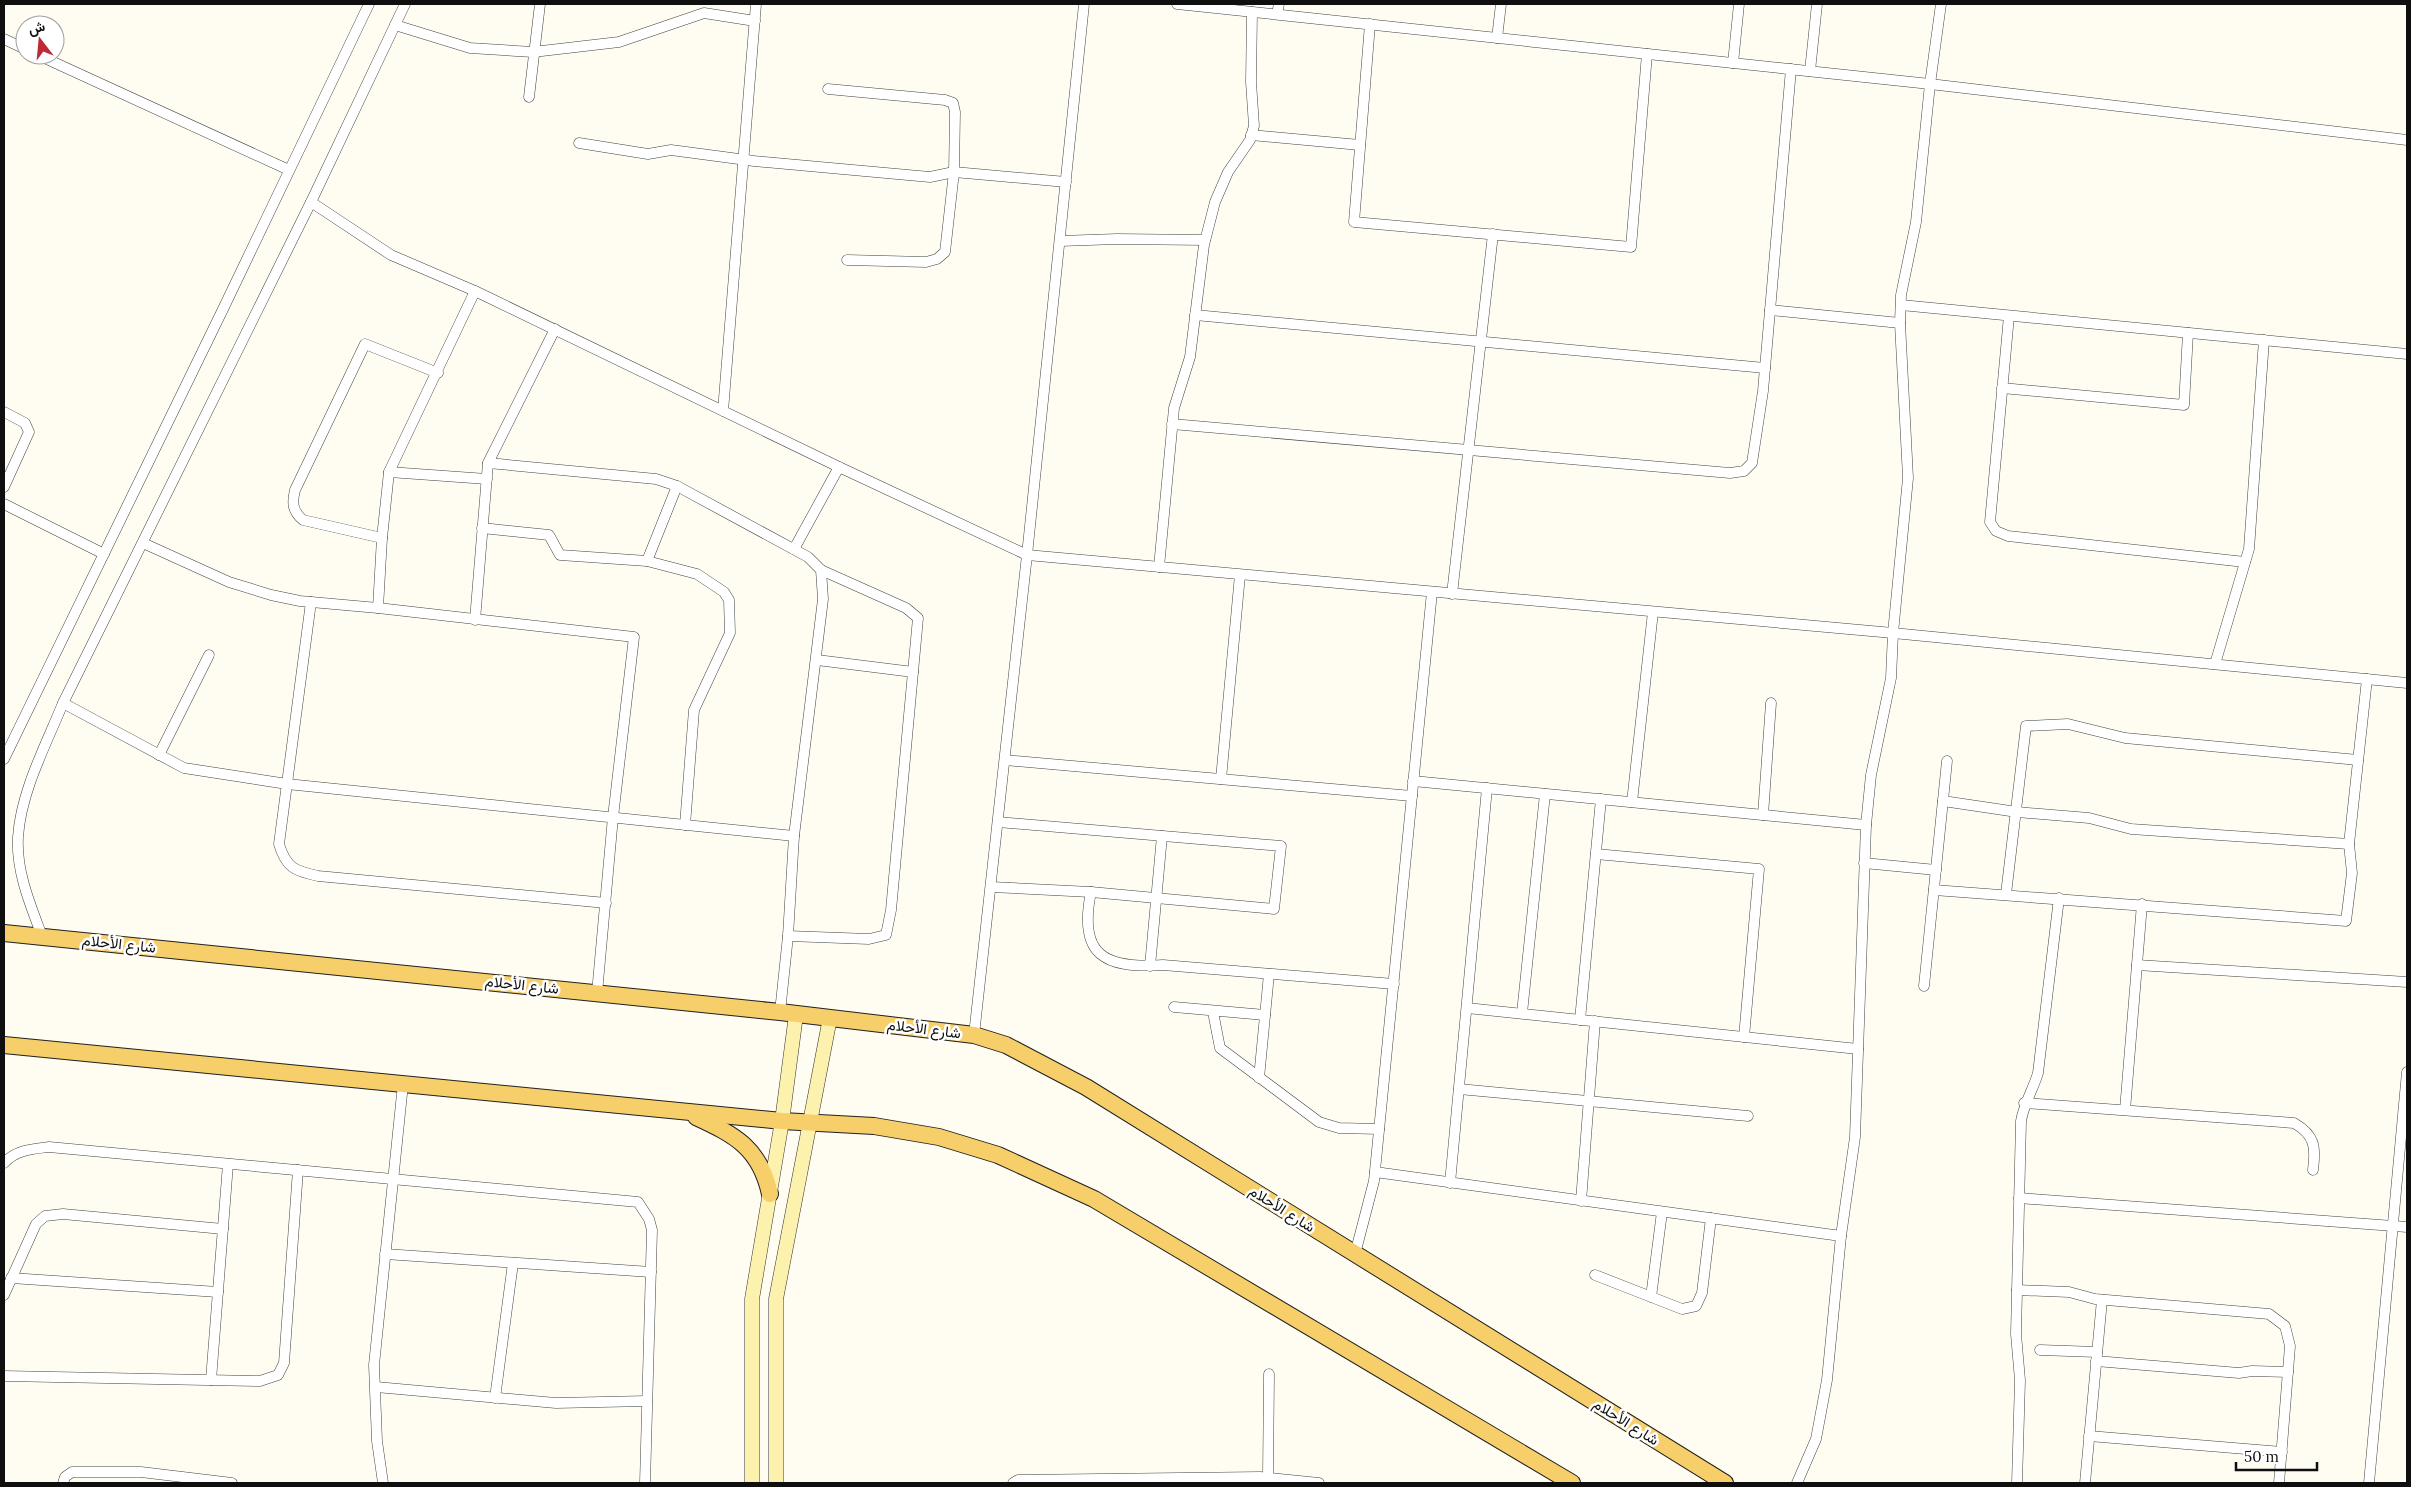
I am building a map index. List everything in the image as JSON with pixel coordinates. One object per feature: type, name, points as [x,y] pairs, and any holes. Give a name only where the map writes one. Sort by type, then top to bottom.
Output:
[{"type":"main road","name":"شارع الأحلام","points":[[4,933],[780,1012],[974,1035],[1006,1045],[1086,1087],[1725,1483]]},
{"type":"main road","points":[[752,1483],[752,1299],[782,1121],[796,1015]]},
{"type":"main road","points":[[776,1483],[776,1299],[830,1018]]},
{"type":"main road","points":[[4,1045],[782,1121],[874,1126],[939,1138],[998,1155],[1094,1199],[1568,1482]]},
{"type":"main road","points":[[685,1111],[731,1133],[744,1144],[760,1166],[770,1194]]},
{"type":"main road","points":[[752,1396],[776,1398]]},
{"type":"street","points":[[4,759],[369,4]]},
{"type":"street","points":[[42,936],[26,894],[21,872],[18,837],[24,805],[63,703],[311,202],[405,4]]},
{"type":"street","points":[[529,98],[540,4]]},
{"type":"street","points":[[722,411],[756,4]]},
{"type":"street","points":[[974,1035],[1027,555],[1084,4]]},
{"type":"street","points":[[1177,4],[1252,12],[1278,9],[1370,24],[1930,84],[2407,140]]},
{"type":"street","points":[[1497,38],[1501,4]]},
{"type":"street","points":[[1733,63],[1739,4]]},
{"type":"street","points":[[1810,71],[1817,4]]},
{"type":"street","points":[[1797,1483],[1816,1439],[1827,1380],[1841,1236],[1855,1137],[1866,825],[1871,775],[1891,678],[1893,633],[1908,478],[1900,323],[1901,305],[1916,222],[1930,84],[1941,4]]},
{"type":"street","points":[[1159,567],[1174,408],[1190,357],[1205,240],[1215,202],[1228,172],[1251,135],[1254,126],[1251,82],[1252,12]]},
{"type":"street","points":[[395,25],[470,48],[533,52],[619,42],[704,13],[755,21]]},
{"type":"street","points":[[1370,24],[1354,222],[1631,248],[1648,54]]},
{"type":"street","points":[[60,65],[289,170]]},
{"type":"street","points":[[1172,424],[1730,473],[1744,472],[1752,463],[1765,368],[1791,69]]},
{"type":"street","points":[[828,89],[945,100],[953,104],[955,112],[954,172],[944,252],[937,259],[926,262],[847,260]]},
{"type":"street","points":[[1251,135],[1360,145]]},
{"type":"street","points":[[579,143],[648,154],[671,150],[744,160],[930,177],[954,172],[1066,182]]},
{"type":"street","points":[[311,202],[391,255],[475,291],[839,467],[1027,555],[1893,633],[2407,683]]},
{"type":"street","points":[[1452,594],[1493,234]]},
{"type":"street","points":[[1060,241],[1117,239],[1205,240]]},
{"type":"street","points":[[378,608],[382,538],[389,472],[438,373],[475,291]]},
{"type":"street","points":[[1901,305],[2407,354]]},
{"type":"street","points":[[1770,310],[1900,323]]},
{"type":"street","points":[[1195,315],[1765,368]]},
{"type":"street","points":[[2009,316],[1990,522],[1996,531],[2008,536],[2245,562]]},
{"type":"street","points":[[475,620],[488,463],[555,329]]},
{"type":"street","points":[[2002,388],[2184,405],[2188,333]]},
{"type":"street","points":[[2215,664],[2249,548],[2264,340]]},
{"type":"street","points":[[382,538],[303,520],[297,515],[292,503],[295,490],[365,344],[438,373]]},
{"type":"street","points":[[4,412],[25,423],[29,432],[4,487]]},
{"type":"street","points":[[488,463],[656,479],[677,486],[808,557],[821,570],[906,608],[918,618],[891,910],[886,935],[869,939],[788,936]]},
{"type":"street","points":[[794,550],[839,467]]},
{"type":"street","points":[[389,472],[486,479]]},
{"type":"street","points":[[647,561],[677,486]]},
{"type":"street","points":[[4,504],[104,554]]},
{"type":"street","points":[[482,528],[549,535],[560,555],[647,561],[697,574],[724,592],[728,600],[730,633],[694,710],[685,825]]},
{"type":"street","points":[[143,543],[229,582],[272,595],[311,602],[634,637],[613,817],[597,993]]},
{"type":"street","points":[[780,1012],[788,936],[794,836],[823,599],[821,570]]},
{"type":"street","points":[[1221,779],[1240,574]]},
{"type":"street","points":[[1355,1254],[1375,1172],[1432,592]]},
{"type":"street","points":[[311,602],[279,844],[282,857],[290,866],[305,873],[606,903]]},
{"type":"street","points":[[1632,802],[1653,612]]},
{"type":"street","points":[[159,755],[209,655]]},
{"type":"street","points":[[817,660],[913,672]]},
{"type":"street","points":[[1934,890],[2142,904],[2346,921],[2352,873],[2349,844],[2367,679]]},
{"type":"street","points":[[63,703],[184,768],[288,784],[794,836]]},
{"type":"street","points":[[1762,815],[1771,703]]},
{"type":"street","points":[[2006,894],[2026,726],[2068,724],[2126,738],[2358,760]]},
{"type":"street","points":[[1005,760],[1412,796]]},
{"type":"street","points":[[1924,986],[1947,761]]},
{"type":"street","points":[[1413,781],[1866,825]]},
{"type":"street","points":[[1450,1183],[1487,788]]},
{"type":"street","points":[[1522,1013],[1545,794]]},
{"type":"street","points":[[1580,1020],[1601,799]]},
{"type":"street","points":[[1943,801],[2016,812],[2089,818],[2131,829],[2349,844]]},
{"type":"street","points":[[991,887],[1091,892],[1274,908],[1281,846],[998,822]]},
{"type":"street","points":[[1150,966],[1162,836]]},
{"type":"street","points":[[1596,854],[1759,869],[1744,1037]]},
{"type":"street","points":[[1864,863],[1936,870]]},
{"type":"street","points":[[1091,892],[1086,916],[1089,936],[1096,951],[1115,963],[1132,967],[1150,966],[1394,984]]},
{"type":"street","points":[[2017,1483],[2020,1380],[2016,1334],[2021,1121],[2024,1103],[2034,1088],[2038,1073],[2060,898]]},
{"type":"street","points":[[2125,1110],[2142,904]]},
{"type":"street","points":[[2137,965],[2407,982]]},
{"type":"street","points":[[1260,1078],[1269,974]]},
{"type":"street","points":[[1174,1007],[1213,1012],[1265,1015]]},
{"type":"street","points":[[1467,1008],[1858,1050]]},
{"type":"street","points":[[1213,1012],[1220,1048],[1319,1122],[1339,1128],[1379,1129]]},
{"type":"street","points":[[1581,1201],[1595,1021]]},
{"type":"street","points":[[2369,1483],[2407,1072]]},
{"type":"street","points":[[383,1483],[377,1441],[374,1365],[403,1084]]},
{"type":"street","points":[[1459,1089],[1748,1116]]},
{"type":"street","points":[[2024,1103],[2294,1123],[2304,1129],[2312,1140],[2315,1153],[2313,1170]]},
{"type":"street","points":[[4,1163],[11,1155],[27,1150],[49,1147],[638,1202],[649,1218],[652,1230],[645,1483]]},
{"type":"street","points":[[211,1380],[228,1164]]},
{"type":"street","points":[[4,1376],[260,1381],[278,1375],[284,1363],[298,1170]]},
{"type":"street","points":[[1375,1172],[1841,1236]]},
{"type":"street","points":[[2019,1198],[2407,1227]]},
{"type":"street","points":[[1651,1297],[1662,1212]]},
{"type":"street","points":[[4,1295],[36,1224],[45,1216],[63,1214],[222,1229]]},
{"type":"street","points":[[1595,1275],[1682,1309],[1696,1306],[1702,1293],[1711,1218]]},
{"type":"street","points":[[385,1254],[651,1272]]},
{"type":"street","points":[[495,1398],[513,1263]]},
{"type":"street","points":[[11,1278],[218,1292]]},
{"type":"street","points":[[2017,1290],[2069,1292],[2102,1300],[2269,1314],[2285,1326],[2290,1346],[2279,1483]]},
{"type":"street","points":[[2085,1483],[2102,1300]]},
{"type":"street","points":[[2040,1350],[2239,1373],[2252,1371],[2288,1372]]},
{"type":"street","points":[[1268,1477],[1269,1374]]},
{"type":"street","points":[[376,1387],[556,1403],[647,1401]]},
{"type":"street","points":[[2089,1436],[2282,1452]]},
{"type":"street","points":[[63,1483],[65,1477],[72,1472],[140,1472],[227,1483]]},
{"type":"street","points":[[1013,1483],[1018,1480],[1268,1477],[1319,1483]]}]
